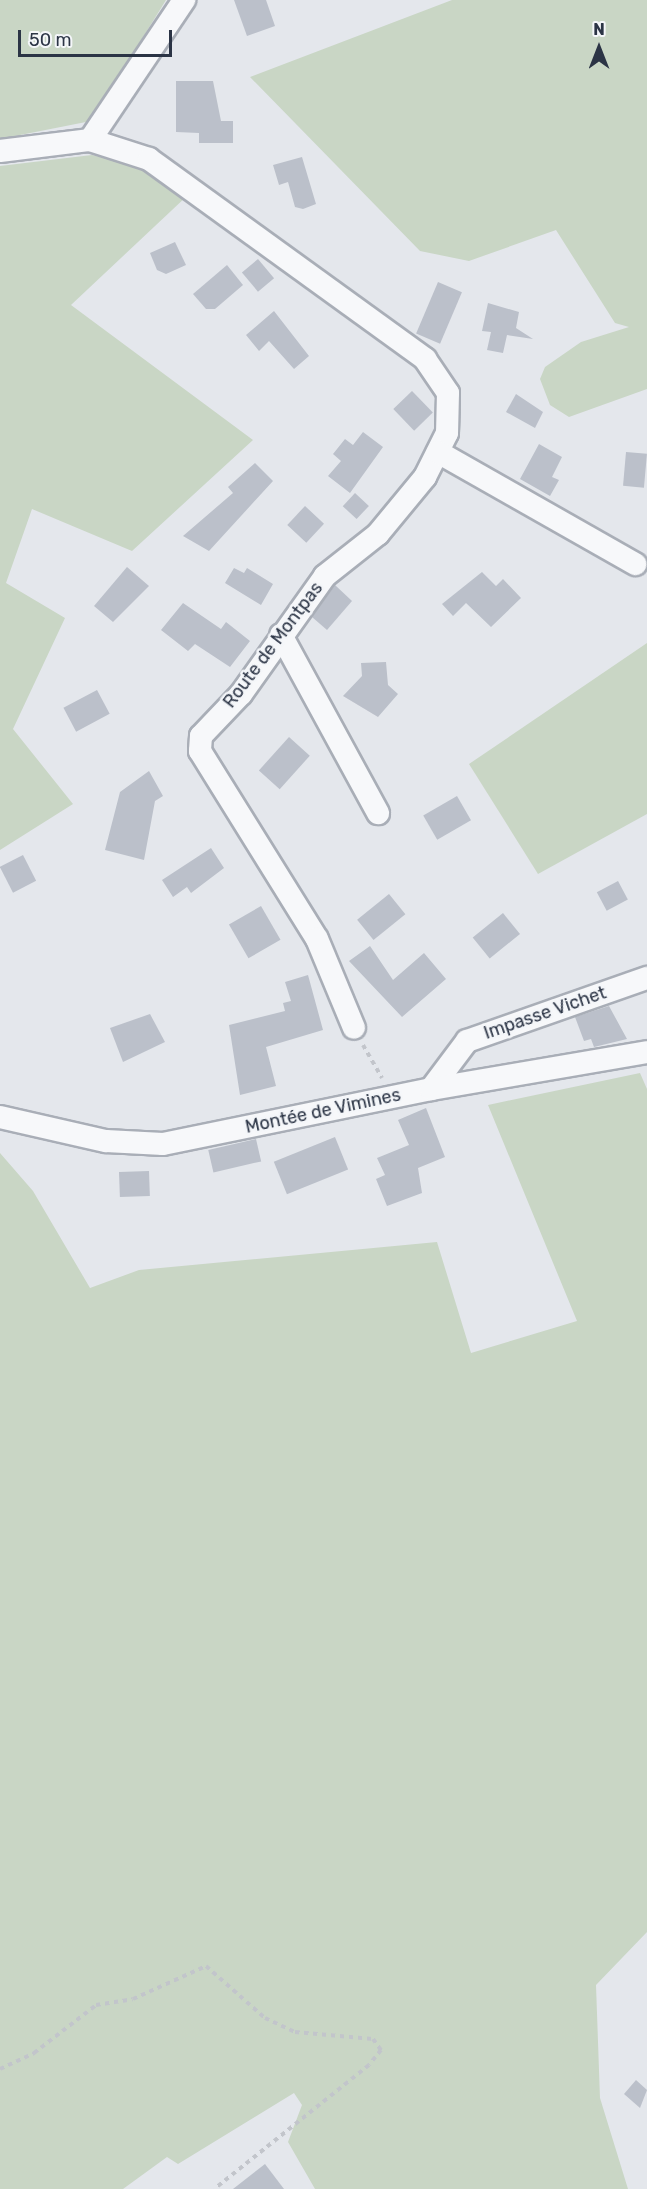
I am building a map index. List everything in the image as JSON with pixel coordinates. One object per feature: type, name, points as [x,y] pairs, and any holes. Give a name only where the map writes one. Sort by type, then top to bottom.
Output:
[{"type":"street","points":[[90,140],[184,0]]},
{"type":"street","name":"Route de Montpas","points":[[0,151],[90,140],[150,159],[425,359],[448,393],[447,433],[425,477],[378,534],[325,576],[241,694],[201,735],[200,751],[317,939],[354,1028]]},
{"type":"street","points":[[438,452],[635,564]]},
{"type":"street","points":[[281,636],[378,813]]},
{"type":"street","name":"Impasse Vichet","points":[[431,1089],[467,1041],[647,978]]},
{"type":"street","name":"Montée de Vimines","points":[[0,1118],[105,1142],[163,1144],[392,1096],[647,1052]]},
{"type":"path","points":[[354,1028],[392,1096]]},
{"type":"path","points":[[0,2069],[34,2053],[96,2005],[133,1999],[206,1966],[265,2018],[295,2032],[373,2039],[381,2050],[369,2066],[214,2189]]},
{"type":"green space","points":[[0,0],[166,0],[91,121],[0,139]]},
{"type":"green space","points":[[452,0],[647,0],[647,389],[569,417],[550,405],[540,379],[545,367],[581,342],[629,327],[615,323],[556,230],[469,261],[420,251],[250,77]]},
{"type":"green space","points":[[92,155],[138,166],[188,195],[71,305],[253,440],[132,551],[32,509],[6,583],[65,618],[13,729],[73,804],[0,850],[0,166]]},
{"type":"green space","points":[[647,643],[647,814],[538,874],[469,764]]},
{"type":"green space","points":[[640,1073],[647,1089],[647,1932],[596,1985],[600,2098],[628,2189],[315,2189],[288,2142],[302,2105],[294,2093],[178,2164],[167,2157],[123,2189],[0,2189],[0,1153],[33,1191],[90,1288],[139,1270],[437,1242],[471,1353],[577,1321],[488,1105]]},
{"type":"building","points":[[234,0],[266,0],[275,26],[247,36]]},
{"type":"building","points":[[176,81],[213,81],[221,121],[233,121],[233,143],[199,143],[199,133],[176,132]]},
{"type":"building","points":[[302,157],[316,204],[303,209],[295,207],[288,182],[279,185],[273,165]]},
{"type":"building","points":[[175,242],[186,265],[166,274],[157,270],[150,253]]},
{"type":"building","points":[[258,259],[274,278],[258,292],[242,272]]},
{"type":"building","points":[[227,265],[243,285],[215,309],[206,309],[193,294]]},
{"type":"building","points":[[438,282],[462,292],[440,344],[416,334]]},
{"type":"building","points":[[488,303],[519,312],[516,328],[533,339],[507,335],[503,353],[487,350],[491,332],[482,331]]},
{"type":"building","points":[[274,311],[309,356],[294,369],[269,341],[259,351],[246,335]]},
{"type":"building","points":[[412,391],[433,413],[414,431],[393,409]]},
{"type":"building","points":[[516,394],[543,412],[535,428],[506,412]]},
{"type":"building","points":[[363,432],[383,447],[350,493],[328,476],[341,461],[333,454],[345,439],[353,445]]},
{"type":"building","points":[[539,444],[562,457],[552,477],[559,480],[550,496],[520,479]]},
{"type":"building","points":[[626,452],[647,454],[644,488],[623,486]]},
{"type":"building","points":[[255,463],[273,481],[209,551],[183,536],[233,493],[228,487]]},
{"type":"building","points":[[355,493],[369,506],[357,519],[343,506]]},
{"type":"building","points":[[305,506],[324,524],[306,543],[287,525]]},
{"type":"building","points":[[127,567],[149,586],[113,622],[94,606]]},
{"type":"building","points":[[234,568],[244,573],[247,568],[273,584],[261,605],[225,583]]},
{"type":"building","points":[[482,572],[496,586],[503,579],[521,598],[491,627],[466,603],[453,616],[442,604]]},
{"type":"building","points":[[335,585],[352,601],[327,630],[312,617]]},
{"type":"building","points":[[183,603],[221,629],[226,622],[250,641],[230,667],[195,644],[188,651],[161,630]]},
{"type":"building","points":[[386,662],[388,685],[398,694],[378,717],[343,696],[362,676],[361,663]]},
{"type":"building","points":[[97,690],[110,714],[76,732],[63,708]]},
{"type":"building","points":[[289,737],[310,756],[280,789],[259,770]]},
{"type":"building","points":[[149,771],[163,796],[155,801],[144,860],[105,850],[120,792]]},
{"type":"building","points":[[457,796],[471,820],[437,840],[423,816]]},
{"type":"building","points":[[211,848],[224,868],[191,893],[187,887],[173,897],[162,880]]},
{"type":"building","points":[[23,855],[36,881],[13,893],[0,867]]},
{"type":"building","points":[[618,881],[628,900],[607,911],[597,892]]},
{"type":"building","points":[[389,894],[405,914],[373,940],[357,920]]},
{"type":"building","points":[[261,906],[280,940],[248,958],[229,924]]},
{"type":"building","points":[[503,913],[520,934],[490,959],[473,938]]},
{"type":"building","points":[[370,946],[393,980],[424,953],[446,979],[402,1017],[349,961]]},
{"type":"building","points":[[308,975],[323,1030],[266,1047],[276,1086],[240,1095],[229,1025],[285,1011],[283,1003],[291,1001],[285,982]]},
{"type":"building","points":[[609,1006],[627,1039],[594,1047],[591,1039],[584,1041],[575,1017]]},
{"type":"building","points":[[150,1014],[165,1042],[123,1062],[110,1028]]},
{"type":"building","points":[[426,1108],[445,1157],[418,1168],[422,1193],[387,1206],[376,1179],[385,1175],[377,1158],[409,1145],[398,1120]]},
{"type":"building","points":[[335,1137],[348,1169],[287,1194],[274,1162]]},
{"type":"building","points":[[256,1139],[261,1161],[213,1172],[208,1150]]},
{"type":"building","points":[[149,1171],[150,1196],[120,1197],[119,1172]]},
{"type":"building","points":[[636,2080],[647,2090],[640,2108],[624,2094]]},
{"type":"building","points":[[265,2164],[284,2189],[233,2189]]}]
